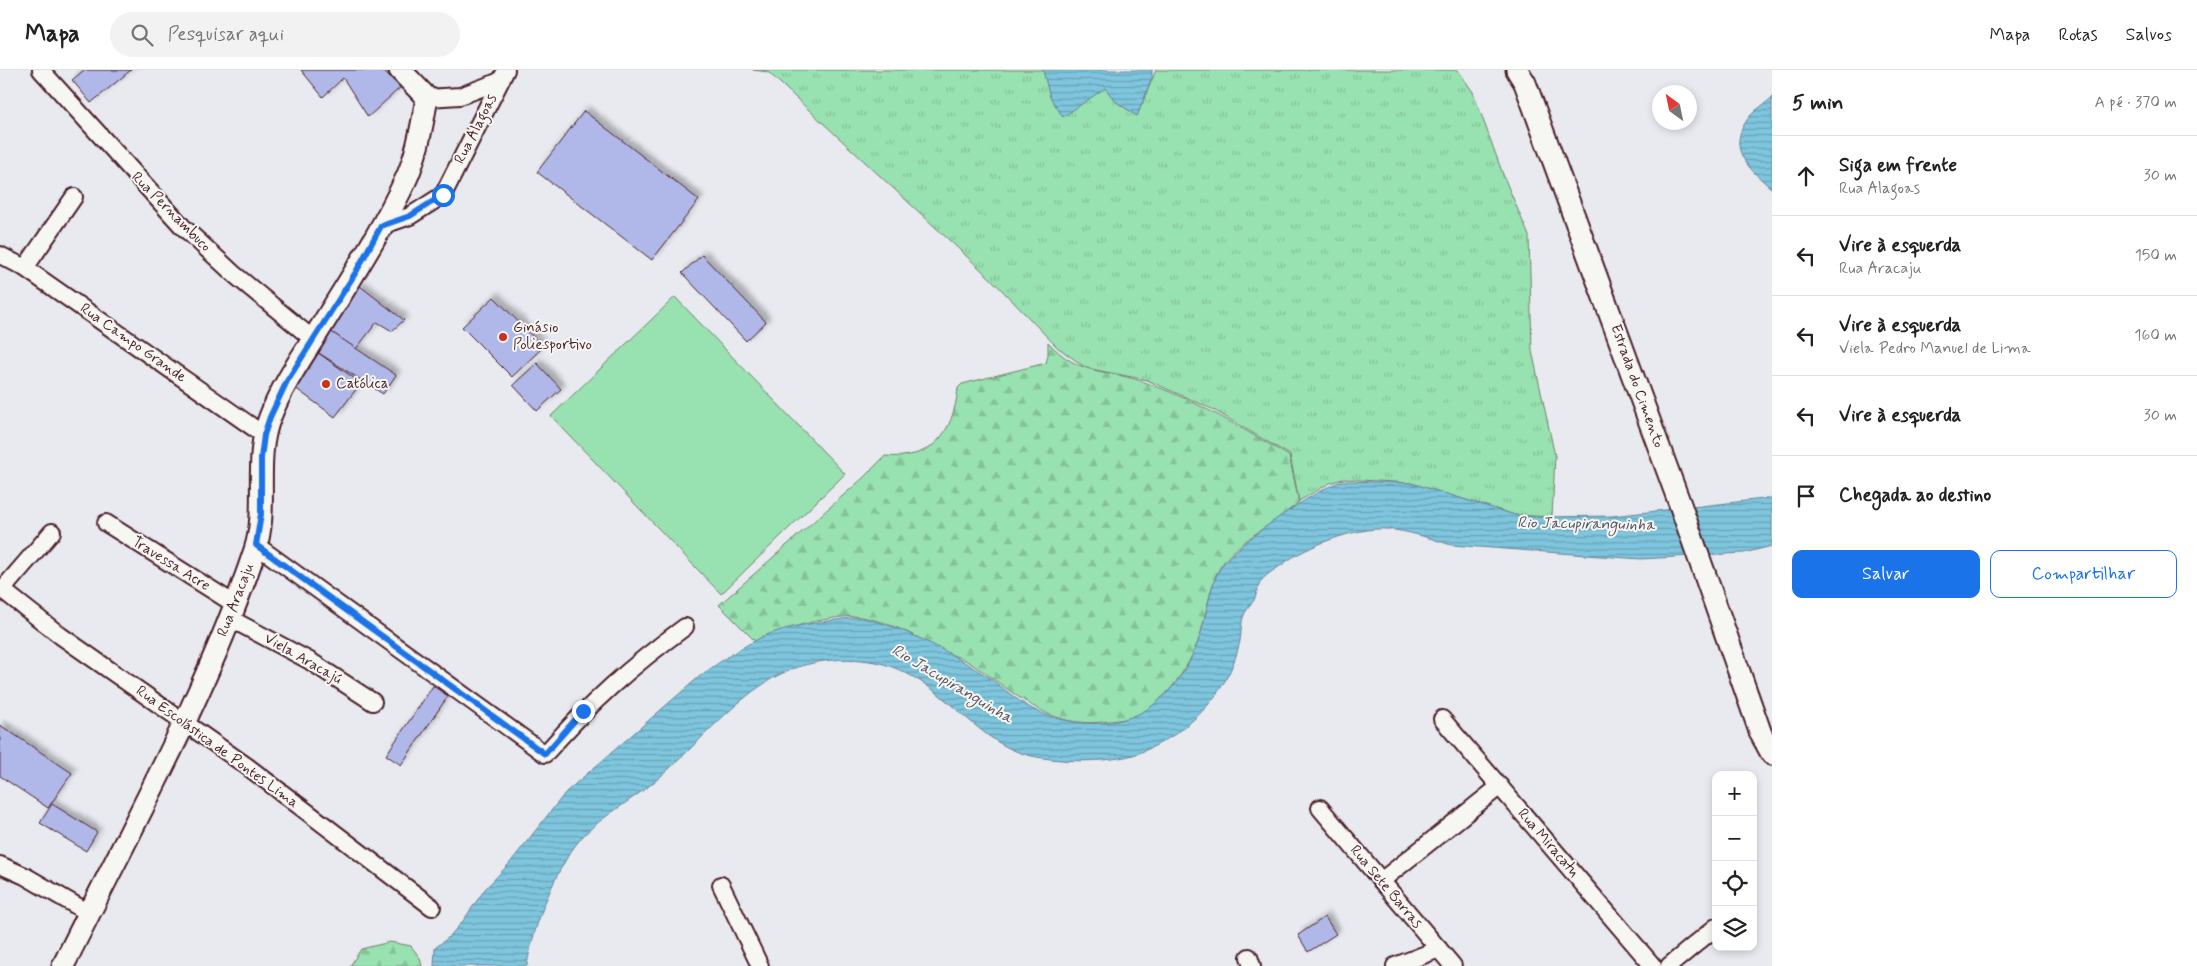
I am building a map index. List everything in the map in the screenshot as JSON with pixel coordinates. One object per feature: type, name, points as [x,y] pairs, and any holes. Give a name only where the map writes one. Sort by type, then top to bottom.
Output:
[{"type":"street","name":"Rua Pernambuco","points":[[41,70],[182,226],[235,275],[314,340]]},
{"type":"street","points":[[400,70],[427,98]]},
{"type":"street","name":"Estrada do Cimento","points":[[1517,70],[1525,83],[1644,405],[1727,640],[1752,704],[1761,734],[1772,754]]},
{"type":"street","name":"Rua Alagoas","points":[[427,98],[460,96],[503,76]]},
{"type":"street","name":"Rua Alagoas","points":[[381,226],[410,216],[443,195],[503,76]]},
{"type":"street","name":"Rua Aracaju","points":[[63,966],[184,721],[234,612],[256,545],[261,514],[261,458],[264,435],[270,417],[287,381],[314,340],[408,176],[417,148],[427,98]]},
{"type":"street","points":[[25,268],[74,197]]},
{"type":"street","name":"Rua Campo Grande","points":[[0,255],[25,268],[264,435]]},
{"type":"street","name":"Travessa Acre","points":[[106,523],[234,612]]},
{"type":"street","points":[[1,589],[52,532]]},
{"type":"street","points":[[256,545],[545,754],[583,711],[642,658],[685,627]]},
{"type":"street","name":"Rua Escolástica de Pontes Lima","points":[[1,589],[61,636],[248,767],[432,908]]},
{"type":"street","name":"Viela Aracajú","points":[[234,612],[373,702]]},
{"type":"street","name":"Estrada do Cimento","points":[[1752,704],[1772,726]]},
{"type":"street","name":"Rua Miracatu","points":[[1442,720],[1653,966]]},
{"type":"street","points":[[1381,881],[1500,786]]},
{"type":"street","name":"Rua Sete Barras","points":[[1320,808],[1453,966]]},
{"type":"street","points":[[0,865],[25,876],[89,913]]},
{"type":"street","points":[[721,885],[760,966]]},
{"type":"street","points":[[1669,966],[1712,931]]},
{"type":"street","points":[[1395,966],[1438,949]]},
{"type":"green space","points":[[753,70],[1043,70],[1050,97],[1106,88],[1115,101],[1137,116],[1156,70],[1458,70],[1473,92],[1504,177],[1529,236],[1532,351],[1555,456],[1552,517],[1515,515],[1411,483],[1343,479],[1330,483],[1299,501],[1290,455],[1212,409],[1147,380],[1086,368],[1057,347],[990,278],[768,72]]},
{"type":"green space","points":[[675,297],[845,474],[721,594],[551,416]]},
{"type":"green space","points":[[1048,342],[1060,353],[1083,367],[1133,378],[1166,390],[1220,416],[1289,456],[1299,502],[1237,548],[1221,566],[1214,580],[1201,632],[1192,655],[1171,688],[1153,706],[1139,715],[1110,721],[1087,723],[1067,720],[1032,706],[965,660],[906,632],[872,619],[851,616],[823,620],[791,628],[755,641],[719,605],[863,478],[885,456],[916,454],[938,441],[951,419],[958,388],[962,384],[1046,363]]},
{"type":"green space","points":[[390,942],[411,946],[420,958],[422,966],[350,966],[361,949]]},
{"type":"water","points":[[1043,70],[1152,70],[1152,78],[1137,116],[1115,101],[1105,88],[1063,117],[1050,97]]},
{"type":"water","points":[[1772,97],[1772,189],[1747,164],[1739,147],[1739,137],[1743,126],[1751,115]]},
{"type":"water","name":"Rio Jacupiranguinha","points":[[1342,481],[1411,483],[1515,515],[1538,517],[1612,516],[1772,498],[1772,546],[1744,553],[1641,559],[1451,545],[1411,533],[1386,529],[1374,529],[1347,534],[1318,544],[1293,557],[1262,580],[1254,600],[1243,619],[1240,641],[1233,664],[1225,681],[1215,697],[1189,724],[1157,745],[1127,757],[1112,759],[1061,760],[1030,756],[1008,748],[973,724],[924,683],[905,672],[885,664],[848,659],[820,662],[792,669],[780,674],[752,692],[723,716],[654,782],[586,833],[576,845],[556,877],[534,933],[527,966],[434,966],[435,948],[449,937],[463,921],[485,889],[509,864],[566,792],[700,676],[751,643],[769,634],[791,628],[849,618],[861,618],[892,627],[943,650],[988,677],[1022,703],[1048,716],[1082,723],[1106,723],[1132,717],[1147,710],[1171,689],[1189,662],[1201,633],[1211,590],[1217,574],[1229,557],[1277,518],[1314,495]]},
{"type":"building","points":[[84,70],[131,70],[91,103],[72,80]]},
{"type":"building","points":[[301,70],[382,70],[402,86],[368,117],[343,78],[323,97]]},
{"type":"building","points":[[584,111],[699,200],[652,260],[537,172]]},
{"type":"building","points":[[702,255],[766,322],[746,341],[682,273]]},
{"type":"building","points":[[360,286],[404,320],[392,331],[377,322],[356,349],[330,331]]},
{"type":"building","name":"Ginásio Poliesportivo","points":[[494,297],[543,347],[512,377],[462,327]]},
{"type":"building","points":[[330,331],[396,375],[383,394],[314,350]]},
{"type":"building","name":"Católica","points":[[314,350],[361,383],[335,417],[291,385]]},
{"type":"building","points":[[537,363],[561,389],[537,411],[513,385]]},
{"type":"building","points":[[433,686],[448,696],[401,765],[386,755]]},
{"type":"building","points":[[0,725],[72,773],[48,808],[0,776]]},
{"type":"building","points":[[52,804],[97,832],[86,851],[40,823]]},
{"type":"building","points":[[1325,917],[1336,934],[1308,952],[1298,935]]},
{"type":"place","name":"Ginásio Poliesportivo","points":[[503,337]]},
{"type":"place","name":"Católica","points":[[326,384]]},
{"type":"route","points":[[443,195],[410,216],[381,226],[356,272],[287,381],[270,417],[264,435],[261,458],[261,514],[256,545],[545,754],[583,711]]}]
